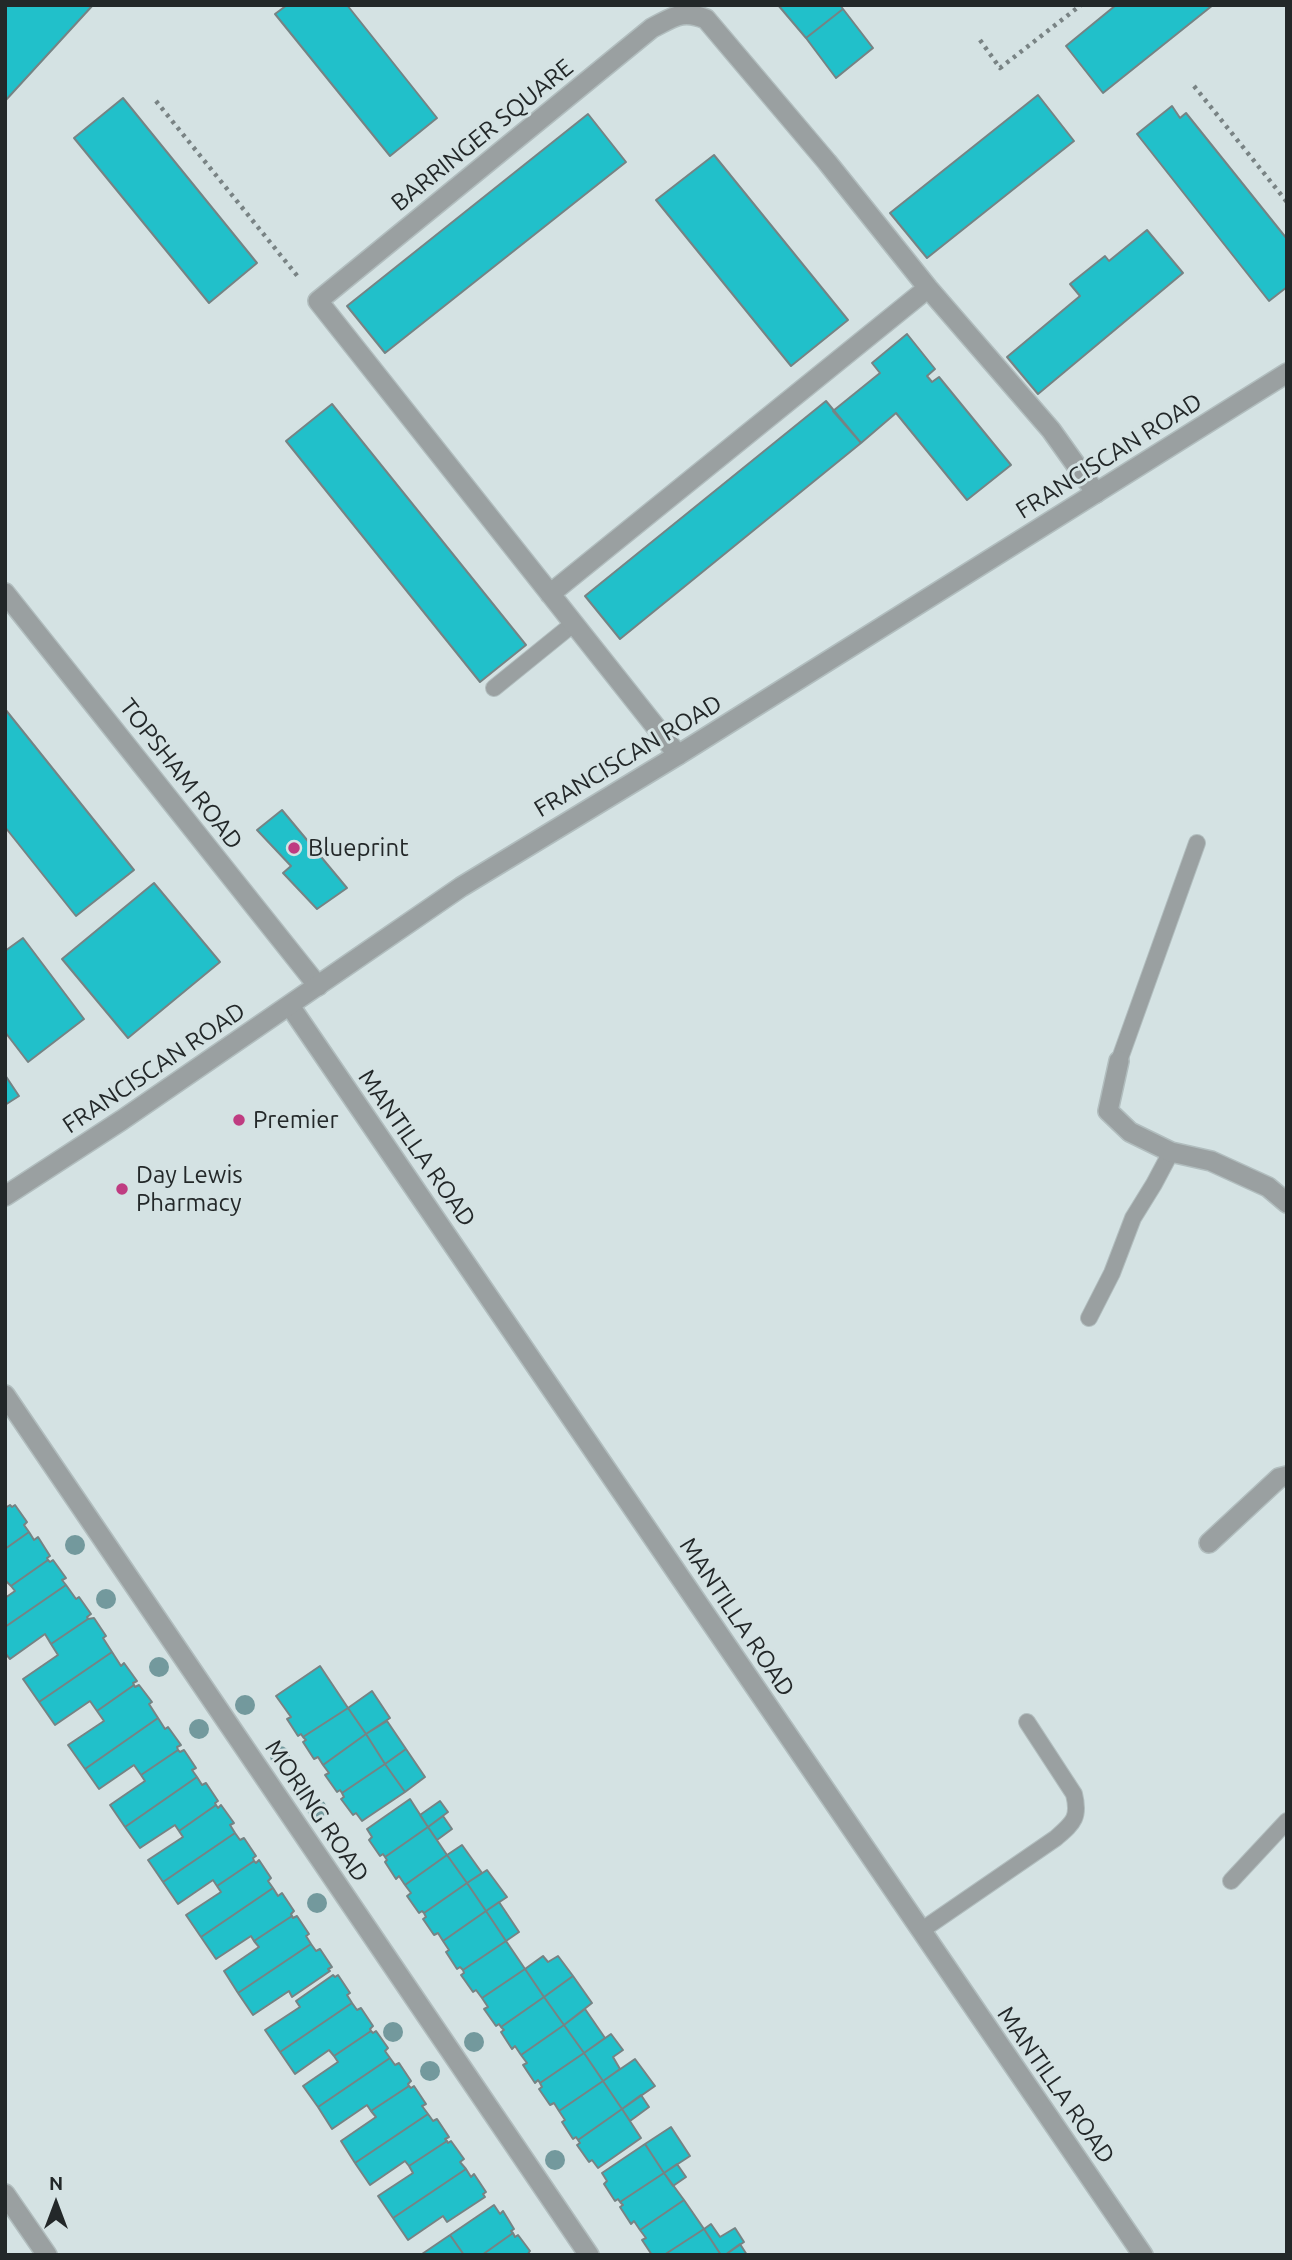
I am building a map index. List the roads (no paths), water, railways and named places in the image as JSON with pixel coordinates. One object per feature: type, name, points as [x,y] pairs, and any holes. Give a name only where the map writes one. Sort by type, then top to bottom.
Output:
[{"type":"street","name":"BARRINGER SQUARE","points":[[550,594],[317,301],[652,29],[689,9],[706,19],[724,38],[928,288],[1051,430],[1096,492]]},
{"type":"street","points":[[678,755],[550,594],[928,288]]},
{"type":"street","name":"FRANCISCAN ROAD","points":[[5,1196],[122,1120],[461,887],[678,755],[1287,373]]},
{"type":"street","name":"TOPSHAM ROAD","points":[[5,593],[318,986]]},
{"type":"street","name":"MANTILLA ROAD","points":[[290,1006],[1143,2255]]},
{"type":"street","points":[[1119,1061],[1108,1111],[1130,1132],[1171,1152],[1211,1161],[1268,1187],[1287,1203]]},
{"type":"street","name":"MORING ROAD","points":[[5,1395],[589,2255]]},
{"type":"street","points":[[1209,1544],[1279,1478],[1287,1476]]},
{"type":"street","points":[[5,2194],[47,2255]]},
{"type":"lane","points":[[494,688],[573,624]]},
{"type":"lane","points":[[1119,1061],[1197,843]]},
{"type":"lane","points":[[1089,1318],[1112,1272],[1133,1218],[1171,1152]]},
{"type":"lane","points":[[922,1930],[1047,1844],[1073,1823],[1077,1806],[1074,1794],[1027,1722]]},
{"type":"lane","points":[[1231,1881],[1287,1821]]},
{"type":"place","name":"Blueprint","points":[[294,848]]},
{"type":"place","name":"Premier","points":[[239,1120]]},
{"type":"place","name":"Day Lewis Pharmacy","points":[[122,1189]]}]
